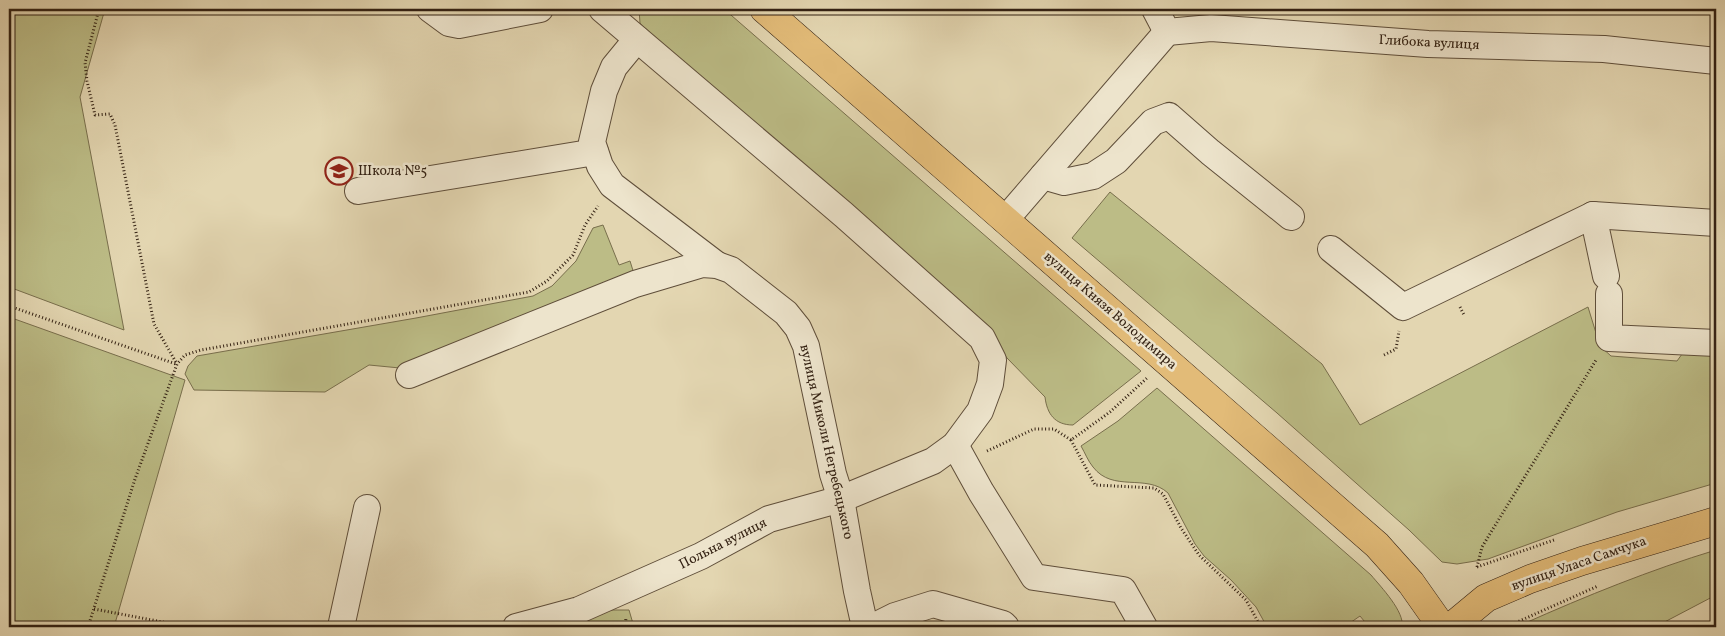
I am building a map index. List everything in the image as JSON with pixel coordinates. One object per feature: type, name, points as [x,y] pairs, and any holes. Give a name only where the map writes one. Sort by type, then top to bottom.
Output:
[{"type":"main road","name":"вулиця Князя Володимира","points":[[764,9],[1377,545],[1411,583],[1442,627]]},
{"type":"main road","name":"вулиця Уласа Самчука","points":[[1450,627],[1486,598],[1530,579],[1582,561],[1716,521]]},
{"type":"street","points":[[430,9],[449,23],[459,25],[540,9]]},
{"type":"street","name":"Польна вулиця","points":[[516,627],[579,610],[701,556],[769,519],[841,499],[933,461],[955,445],[980,411],[990,384],[993,360],[982,338],[844,215],[602,9]]},
{"type":"street","points":[[1005,220],[1167,32],[1155,9]]},
{"type":"street","name":"Глибока вулиця","points":[[1167,32],[1211,28],[1428,44],[1604,49],[1716,61]]},
{"type":"street","points":[[612,185],[600,166],[592,142],[604,91],[614,67],[637,39]]},
{"type":"street","points":[[1043,176],[1064,182],[1093,176],[1116,160],[1153,122],[1169,116],[1210,152],[1291,217]]},
{"type":"street","points":[[358,192],[595,152]]},
{"type":"street","name":"вулиця Миколи Негребецького","points":[[612,185],[717,265],[731,270],[786,313],[798,328],[806,346],[833,474],[841,499],[865,627]]},
{"type":"street","points":[[1593,215],[1607,285],[1609,338],[1716,344]]},
{"type":"street","points":[[1331,249],[1403,307],[1593,215],[1716,223]]},
{"type":"street","points":[[409,375],[635,284],[702,264],[717,265]]},
{"type":"street","points":[[955,445],[981,492],[1034,577],[1123,590],[1144,627]]},
{"type":"street","points":[[341,627],[367,508]]},
{"type":"street","points":[[872,627],[895,616],[933,604],[1003,624],[1006,627]]},
{"type":"path","points":[[99,9],[85,63],[94,115],[110,114],[115,124],[154,324],[177,364]]},
{"type":"path","points":[[88,627],[135,479],[177,364],[184,355],[201,350],[529,292],[547,281],[573,255],[585,225],[612,185]]},
{"type":"path","points":[[9,306],[177,364]]},
{"type":"path","points":[[1477,567],[1482,547],[1609,338]]},
{"type":"path","points":[[1071,440],[1110,412],[1148,378]]},
{"type":"path","points":[[955,445],[978,456],[1034,429],[1054,429],[1071,440],[1095,485],[1154,488],[1163,494],[1181,528],[1199,555],[1246,600],[1261,627]]},
{"type":"path","points":[[1506,627],[1603,584]]},
{"type":"path","points":[[94,609],[189,627]]},
{"type":"green space","points":[[9,9],[105,9],[80,97],[124,330],[9,287]]},
{"type":"green space","points":[[639,9],[724,9],[1141,371],[1073,425],[1057,421],[1048,409],[1045,397],[1007,358],[985,329],[649,36],[640,23]]},
{"type":"green space","points":[[1110,192],[1322,364],[1360,425],[1588,307],[1600,346],[1611,356],[1677,361],[1685,350],[1716,353],[1716,483],[1617,512],[1488,559],[1457,564],[1442,562],[1409,530],[1277,413],[1072,238]]},
{"type":"green space","points":[[603,225],[619,265],[630,261],[635,277],[400,368],[369,365],[325,392],[194,390],[185,374],[188,366],[197,356],[533,296],[552,286],[576,261],[593,228]]},
{"type":"green space","points":[[9,317],[185,380],[114,627],[9,627]]},
{"type":"green space","points":[[1157,388],[1371,575],[1396,607],[1400,614],[1402,627],[1369,627],[1360,616],[1344,627],[1267,627],[1256,607],[1231,580],[1204,556],[1195,544],[1168,493],[1150,484],[1120,481],[1101,475],[1088,460],[1081,446],[1118,421]]},
{"type":"green space","points":[[1716,550],[1716,595],[1655,627],[1525,627],[1523,624],[1618,584]]},
{"type":"green space","points":[[592,610],[629,610],[634,627],[569,627]]},
{"type":"place","name":"Школа №5","points":[[339,171]]}]
